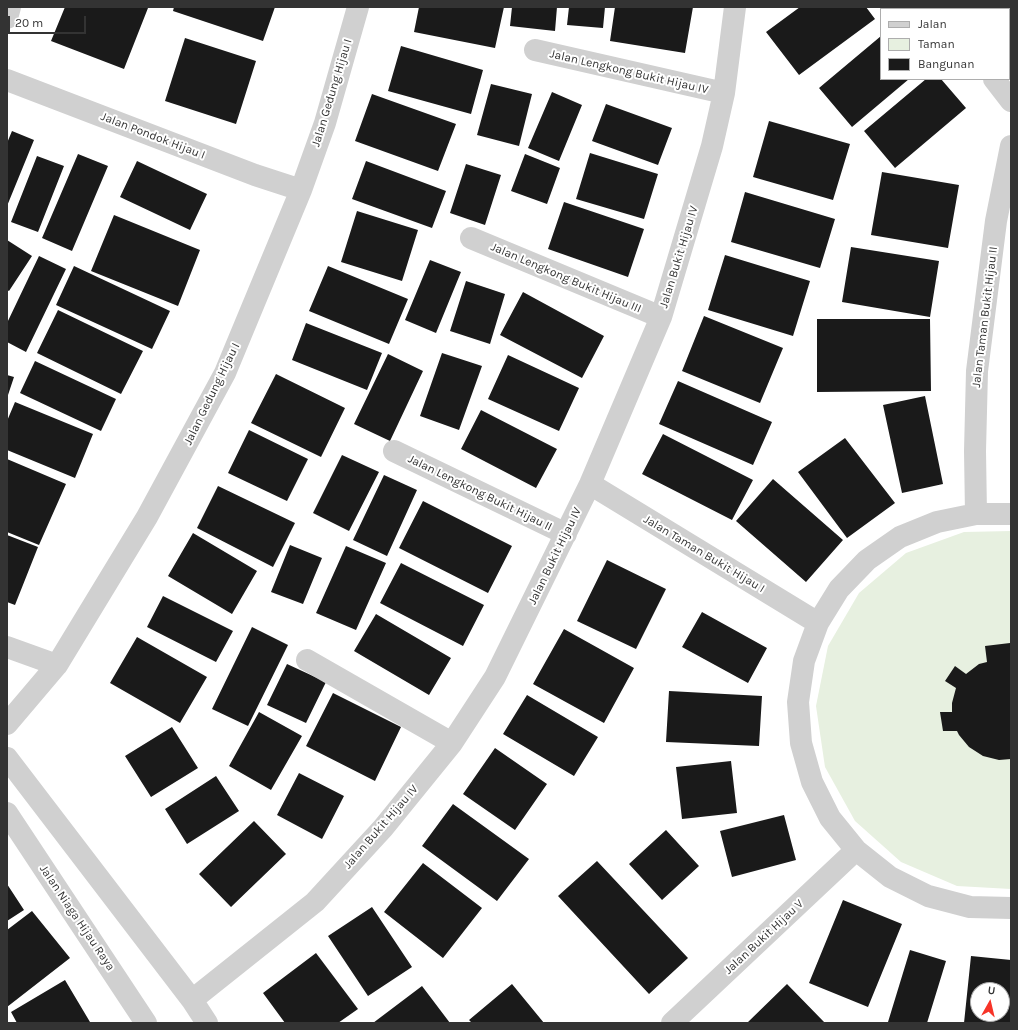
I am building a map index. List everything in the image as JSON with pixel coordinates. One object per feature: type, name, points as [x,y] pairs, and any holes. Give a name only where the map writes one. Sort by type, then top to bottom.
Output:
[{"type":"street","points":[[7,18],[10,7]]},
{"type":"street","name":"Jalan Gedung Hijau I","points":[[7,724],[57,665],[147,517],[225,373],[300,190],[325,123],[358,7]]},
{"type":"street","name":"Jalan Bukit Hijau IV","points":[[192,1000],[315,902],[383,828],[452,743],[495,677],[590,484],[661,317],[712,146],[724,93],[735,7]]},
{"type":"street","name":"Jalan Lengkong Bukit Hijau IV","points":[[534,50],[724,93]]},
{"type":"street","name":"Jalan Pondok Hijau I","points":[[7,80],[255,175],[300,190]]},
{"type":"street","points":[[995,80],[1011,101]]},
{"type":"street","name":"Jalan Taman Bukit Hijau II","points":[[976,514],[976,371],[996,221],[1011,146]]},
{"type":"street","name":"Jalan Lengkong Bukit Hijau III","points":[[471,238],[661,317]]},
{"type":"street","name":"Jalan Lengkong Bukit Hijau II","points":[[394,451],[566,534]]},
{"type":"street","name":"Jalan Taman Bukit Hijau I","points":[[590,484],[818,623]]},
{"type":"street","points":[[1011,514],[976,514],[937,522],[900,537],[867,560],[839,589],[818,623],[804,661],[798,702],[801,743],[812,782],[830,818],[856,850],[890,877],[928,896],[970,907],[1011,908]]},
{"type":"street","points":[[7,647],[57,665]]},
{"type":"street","points":[[307,660],[452,743]]},
{"type":"street","points":[[7,758],[192,1000],[207,1023]]},
{"type":"street","name":"Jalan Niaga Hijau Raya","points":[[7,813],[146,1023]]},
{"type":"street","name":"Jalan Bukit Hijau V","points":[[672,1023],[856,850]]},
{"type":"green space","points":[[1011,531],[1011,889],[957,886],[901,862],[855,821],[825,767],[816,706],[828,646],[859,593],[906,553],[964,532]]},
{"type":"building","points":[[65,7],[148,8],[124,69],[51,41]]},
{"type":"building","points":[[174,7],[275,7],[263,41],[173,11]]},
{"type":"building","points":[[419,7],[504,7],[495,48],[414,32]]},
{"type":"building","points":[[512,7],[557,7],[555,31],[510,26]]},
{"type":"building","points":[[569,7],[605,7],[603,28],[567,25]]},
{"type":"building","points":[[615,7],[693,7],[685,53],[610,41]]},
{"type":"building","points":[[800,7],[866,7],[875,19],[799,75],[766,32]]},
{"type":"building","points":[[982,7],[1011,7],[1011,37],[1010,8]]},
{"type":"building","points":[[880,37],[880,80],[908,80],[852,127],[819,88]]},
{"type":"building","points":[[185,38],[256,61],[236,124],[165,101]]},
{"type":"building","points":[[401,46],[483,70],[471,114],[388,91]]},
{"type":"building","points":[[925,80],[942,80],[966,108],[895,168],[864,131]]},
{"type":"building","points":[[491,84],[532,94],[519,146],[477,135]]},
{"type":"building","points":[[552,92],[582,105],[559,161],[528,148]]},
{"type":"building","points":[[372,94],[456,124],[438,171],[355,141]]},
{"type":"building","points":[[606,104],[672,128],[658,165],[592,141]]},
{"type":"building","points":[[769,121],[850,144],[833,200],[753,177]]},
{"type":"building","points":[[12,131],[34,140],[7,206],[7,143]]},
{"type":"building","points":[[590,153],[658,174],[644,219],[576,199]]},
{"type":"building","points":[[78,154],[108,166],[72,251],[42,238]]},
{"type":"building","points":[[525,154],[560,168],[547,204],[511,191]]},
{"type":"building","points":[[37,156],[64,166],[38,232],[11,222]]},
{"type":"building","points":[[137,161],[207,194],[190,230],[120,197]]},
{"type":"building","points":[[366,161],[446,191],[432,228],[352,199]]},
{"type":"building","points":[[466,164],[501,175],[485,225],[450,213]]},
{"type":"building","points":[[882,172],[959,185],[948,248],[871,235]]},
{"type":"building","points":[[745,192],[835,219],[820,268],[731,242]]},
{"type":"building","points":[[564,202],[644,229],[628,277],[548,249]]},
{"type":"building","points":[[357,211],[418,230],[402,281],[341,262]]},
{"type":"building","points":[[114,215],[200,250],[178,306],[91,271]]},
{"type":"building","points":[[7,240],[32,256],[9,291],[7,290]]},
{"type":"building","points":[[851,247],[939,261],[930,317],[842,302]]},
{"type":"building","points":[[725,255],[810,281],[793,336],[708,310]]},
{"type":"building","points":[[39,256],[66,269],[26,352],[7,342],[7,323]]},
{"type":"building","points":[[430,260],[461,272],[436,333],[405,320]]},
{"type":"building","points":[[74,266],[170,311],[152,349],[56,305]]},
{"type":"building","points":[[328,266],[408,299],[389,344],[309,311]]},
{"type":"building","points":[[466,281],[505,294],[490,344],[450,331]]},
{"type":"building","points":[[523,292],[604,336],[582,378],[500,335]]},
{"type":"building","points":[[58,310],[143,351],[121,394],[37,353]]},
{"type":"building","points":[[704,316],[783,348],[760,403],[682,371]]},
{"type":"building","points":[[817,319],[930,319],[931,391],[817,392]]},
{"type":"building","points":[[306,323],[382,353],[367,390],[292,360]]},
{"type":"building","points":[[442,353],[482,366],[459,430],[420,416]]},
{"type":"building","points":[[388,354],[423,371],[390,441],[354,424]]},
{"type":"building","points":[[508,355],[579,388],[559,431],[488,399]]},
{"type":"building","points":[[35,361],[116,399],[101,431],[20,393]]},
{"type":"building","points":[[276,374],[345,408],[321,457],[251,423]]},
{"type":"building","points":[[7,375],[14,377],[7,398]]},
{"type":"building","points":[[678,381],[772,422],[753,465],[659,424]]},
{"type":"building","points":[[925,396],[943,484],[902,493],[883,405]]},
{"type":"building","points":[[15,402],[93,434],[75,478],[7,450],[7,421]]},
{"type":"building","points":[[481,410],[557,449],[536,488],[461,449]]},
{"type":"building","points":[[249,430],[308,459],[287,501],[228,473]]},
{"type":"building","points":[[663,434],[753,480],[732,520],[642,474]]},
{"type":"building","points":[[845,438],[895,503],[847,538],[798,472]]},
{"type":"building","points":[[342,455],[379,472],[349,531],[313,513]]},
{"type":"building","points":[[7,459],[66,484],[39,545],[7,532]]},
{"type":"building","points":[[384,475],[417,490],[387,556],[353,540]]},
{"type":"building","points":[[773,479],[843,540],[806,582],[736,521]]},
{"type":"building","points":[[218,486],[295,523],[273,567],[197,528]]},
{"type":"building","points":[[423,501],[512,546],[488,593],[399,548]]},
{"type":"building","points":[[193,533],[257,571],[232,614],[168,576]]},
{"type":"building","points":[[7,535],[38,547],[15,605],[7,602]]},
{"type":"building","points":[[290,545],[322,558],[303,604],[271,592]]},
{"type":"building","points":[[346,546],[386,563],[356,630],[316,613]]},
{"type":"building","points":[[607,560],[666,589],[636,649],[577,621]]},
{"type":"building","points":[[401,563],[484,605],[463,646],[380,603]]},
{"type":"building","points":[[163,596],[233,631],[216,662],[147,627]]},
{"type":"building","points":[[702,612],[767,648],[748,683],[682,647]]},
{"type":"building","points":[[376,614],[451,658],[429,695],[354,651]]},
{"type":"building","points":[[252,627],[288,645],[248,726],[212,709]]},
{"type":"building","points":[[564,629],[634,668],[604,723],[533,684]]},
{"type":"building","points":[[137,637],[207,677],[180,723],[110,683]]},
{"type":"building","points":[[1010,643],[1011,759],[999,760],[983,756],[969,747],[957,731],[943,731],[940,712],[952,712],[952,703],[956,688],[945,681],[955,666],[966,674],[979,664],[987,662],[985,646]]},
{"type":"building","points":[[287,664],[326,682],[306,723],[267,705]]},
{"type":"building","points":[[669,691],[762,696],[759,746],[666,742]]},
{"type":"building","points":[[333,693],[401,727],[375,781],[306,746]]},
{"type":"building","points":[[527,695],[598,737],[574,776],[503,734]]},
{"type":"building","points":[[259,712],[302,736],[271,790],[229,766]]},
{"type":"building","points":[[172,727],[198,768],[151,797],[125,756]]},
{"type":"building","points":[[495,748],[547,784],[515,830],[463,794]]},
{"type":"building","points":[[731,761],[737,813],[682,819],[676,767]]},
{"type":"building","points":[[299,773],[344,796],[322,839],[277,815]]},
{"type":"building","points":[[216,776],[239,811],[187,844],[165,809]]},
{"type":"building","points":[[453,804],[529,859],[497,901],[422,846]]},
{"type":"building","points":[[784,815],[796,860],[732,877],[720,831]]},
{"type":"building","points":[[254,821],[286,854],[231,907],[199,874]]},
{"type":"building","points":[[666,830],[699,866],[662,900],[629,864]]},
{"type":"building","points":[[597,861],[688,958],[649,994],[558,896]]},
{"type":"building","points":[[423,863],[482,908],[443,958],[384,912]]},
{"type":"building","points":[[7,884],[24,910],[7,921]]},
{"type":"building","points":[[843,900],[902,924],[868,1007],[809,983]]},
{"type":"building","points":[[372,907],[412,967],[368,996],[328,936]]},
{"type":"building","points":[[32,911],[70,958],[7,1007],[7,930]]},
{"type":"building","points":[[910,950],[946,961],[927,1023],[890,1023],[888,1022]]},
{"type":"building","points":[[316,953],[358,1009],[338,1023],[285,1023],[263,993]]},
{"type":"building","points":[[971,956],[1011,960],[1011,1023],[964,1023]]},
{"type":"building","points":[[65,980],[90,1022],[17,1023],[11,1012]]},
{"type":"building","points":[[512,984],[544,1023],[472,1023],[469,1020]]},
{"type":"building","points":[[787,984],[825,1023],[747,1023]]},
{"type":"building","points":[[422,986],[450,1023],[373,1023]]}]
